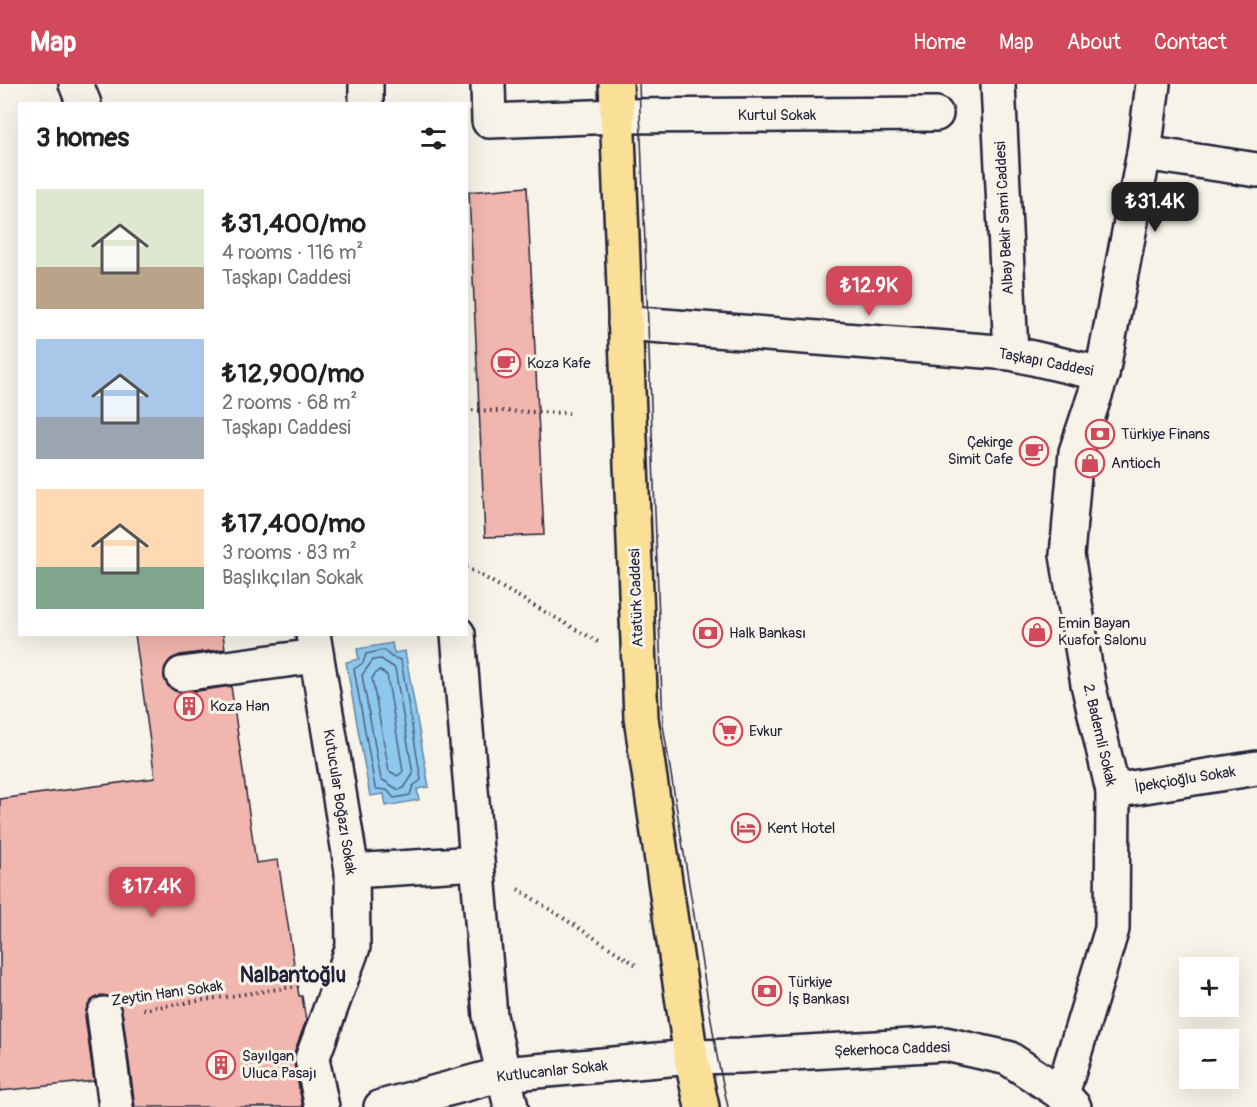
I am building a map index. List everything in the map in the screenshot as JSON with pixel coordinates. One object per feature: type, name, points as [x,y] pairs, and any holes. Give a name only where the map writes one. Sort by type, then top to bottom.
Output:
[{"type":"main road","name":"Atatürk Caddesi","points":[[617,100],[641,718],[692,1057],[702,1107]]},
{"type":"street","points":[[76,84],[83,102]]},
{"type":"street","points":[[366,84],[366,102]]},
{"type":"street","name":"Kurtul Sokak","points":[[488,84],[489,121],[617,100],[936,114]]},
{"type":"street","name":"Albay Bekir Sami Caddesi","points":[[998,84],[1011,353]]},
{"type":"street","name":"Taşkapı Caddesi","points":[[625,323],[1011,353],[1102,374],[1144,153],[1153,84]]},
{"type":"street","points":[[1144,153],[1257,169],[1257,164]]},
{"type":"street","name":"2. Bademli Sokak","points":[[1068,1101],[1112,929],[1113,791],[1088,684],[1067,555],[1076,452],[1102,374]]},
{"type":"street","points":[[458,636],[489,1016],[511,1107]]},
{"type":"street","points":[[182,674],[314,645]]},
{"type":"street","name":"Kutucular Boğazı Sokak","points":[[314,645],[352,871],[353,947],[312,1059],[322,1107]]},
{"type":"street","name":"İpekçioğlu Sokak","points":[[1113,791],[1257,768]]},
{"type":"street","points":[[352,871],[477,862]]},
{"type":"street","points":[[104,1014],[116,1107]]},
{"type":"street","name":"Şekerhoca Caddesi","points":[[692,1057],[945,1044],[1008,1058],[1068,1101]]},
{"type":"street","name":"Kutlucanlar Sokak","points":[[381,1107],[503,1074],[692,1057]]},
{"type":"path","points":[[468,410],[569,413]]},
{"type":"path","points":[[468,568],[639,665]]},
{"type":"path","points":[[477,862],[682,993]]},
{"type":"path","name":"Zeytin Hanı Sokak","points":[[104,1014],[341,980]]},
{"type":"water","points":[[392,643],[394,653],[405,651],[429,787],[417,789],[419,800],[386,806],[384,794],[370,796],[346,662],[359,659],[357,649]]},
{"type":"building","name":"Koza Kafe","points":[[527,187],[544,535],[485,537],[469,192]]},
{"type":"building","points":[[135,636],[223,636],[225,649],[180,655],[171,659],[165,667],[164,677],[168,686],[184,693],[231,686],[256,863],[278,860],[299,996],[302,996],[306,1021],[294,1053],[294,1062],[303,1107],[135,1107],[122,1011],[118,1002],[112,997],[102,995],[92,1000],[85,1016],[94,1081],[0,1091],[0,799],[155,778]]},
{"type":"tram line","points":[[639,84],[663,725],[717,1056],[728,1107]]},
{"type":"place","name":"Koza Kafe","points":[[506,363]]},
{"type":"place","name":"Türkiye Finans","points":[[1100,434]]},
{"type":"place","name":"Çekirge Simit Cafe","points":[[1034,451]]},
{"type":"place","name":"Antioch","points":[[1090,463]]},
{"type":"place","name":"Emin Bayan Kuafor Salonu","points":[[1037,632]]},
{"type":"place","name":"Halk Bankası","points":[[708,633]]},
{"type":"place","name":"Koza Han","points":[[189,706]]},
{"type":"place","name":"Evkur","points":[[728,731]]},
{"type":"place","name":"Kent Hotel","points":[[746,828]]},
{"type":"place","name":"Türkiye İş Bankası","points":[[767,991]]},
{"type":"place","name":"Sayılgan Uluca Pasajı","points":[[221,1065]]},
{"type":"district","name":"Nalbantoğlu","points":[[293,975]]}]
